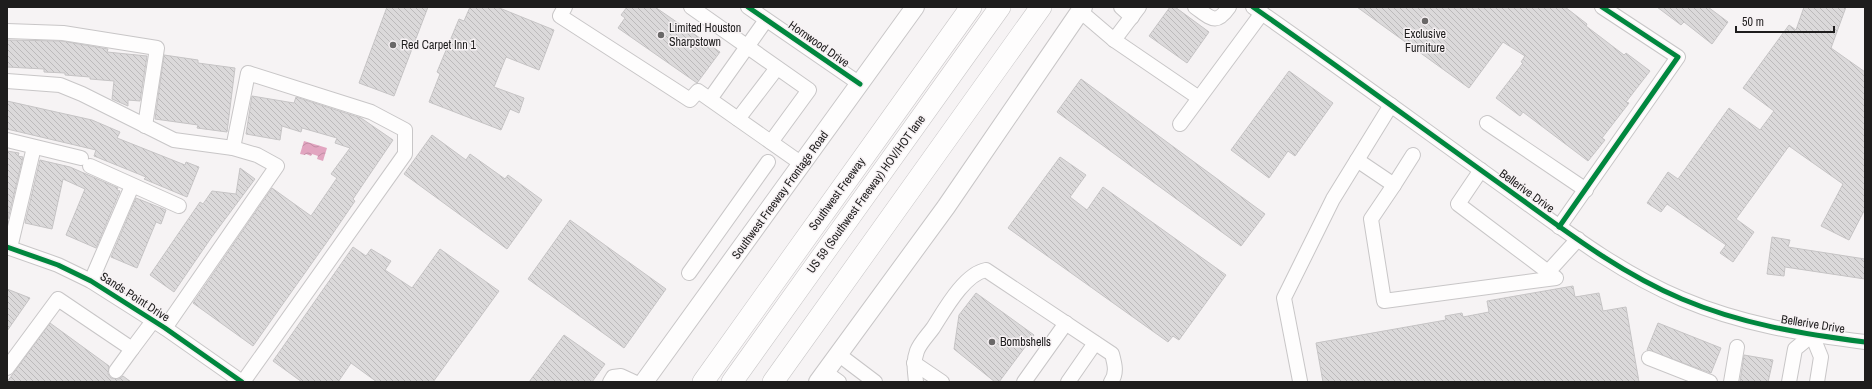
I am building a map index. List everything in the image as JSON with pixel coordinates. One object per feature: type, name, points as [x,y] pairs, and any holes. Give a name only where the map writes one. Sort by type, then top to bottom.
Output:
[{"type":"highway","name":"Southwest Freeway","points":[[703,382],[971,7]]},
{"type":"highway","name":"US 59 (Southwest Freeway) HOV/HOT lane","points":[[732,382],[1000,7]]},
{"type":"highway","points":[[773,382],[1041,7]]},
{"type":"main road","name":"Southwest Freeway Frontage Road","points":[[644,382],[915,7]]},
{"type":"main road","points":[[828,379],[838,354],[946,207],[1082,9]]},
{"type":"street","points":[[565,7],[560,16],[690,100],[698,91],[802,164]]},
{"type":"street","points":[[691,7],[809,90],[771,142]]},
{"type":"street","name":"Hornwood Drive","points":[[748,7],[860,84]]},
{"type":"street","points":[[1114,40],[1136,12],[1121,7]]},
{"type":"street","points":[[1194,7],[1212,19],[1217,20],[1222,17],[1229,7]]},
{"type":"street","points":[[1559,226],[1586,190],[1678,57],[1602,7]]},
{"type":"street","points":[[1082,9],[1114,40],[1199,98]]},
{"type":"street","points":[[1180,124],[1257,10]]},
{"type":"street","name":"Bellerive Drive","points":[[1257,10],[1559,226],[1636,276],[1681,298],[1748,322],[1812,335],[1865,342]]},
{"type":"street","points":[[710,99],[766,20]]},
{"type":"street","points":[[7,31],[63,33],[157,48],[145,126]]},
{"type":"street","points":[[738,119],[777,68]]},
{"type":"street","points":[[233,148],[248,73],[371,112],[405,130],[405,154],[243,382]]},
{"type":"street","points":[[7,80],[60,85],[82,94],[174,140],[233,148],[257,155],[277,166],[159,324],[132,349],[116,371]]},
{"type":"street","points":[[1300,381],[1284,298],[1333,198],[1391,105]]},
{"type":"street","points":[[1487,123],[1586,190]]},
{"type":"street","points":[[7,140],[34,146],[86,162],[132,186],[179,206]]},
{"type":"street","points":[[9,248],[34,146]]},
{"type":"street","points":[[1413,155],[1371,219],[1384,301],[1556,278],[1458,204],[1481,170]]},
{"type":"street","points":[[1357,160],[1394,185]]},
{"type":"street","points":[[689,273],[768,162]]},
{"type":"street","points":[[91,280],[132,186]]},
{"type":"street","points":[[1548,272],[1578,239]]},
{"type":"street","name":"Sands Point Drive","points":[[9,248],[58,265],[91,280],[159,324],[243,382]]},
{"type":"street","points":[[916,382],[914,363],[918,350],[958,290],[980,271],[986,270],[1112,354],[1116,370],[1111,382]]},
{"type":"street","points":[[7,368],[58,299],[132,349]]},
{"type":"street","points":[[1024,382],[1066,323]]},
{"type":"street","points":[[1789,382],[1795,349],[1812,335],[1822,357],[1817,382]]},
{"type":"street","points":[[1068,382],[1095,343]]},
{"type":"street","points":[[1731,382],[1737,346]]},
{"type":"street","points":[[838,354],[875,382]]},
{"type":"street","points":[[1649,358],[1682,377],[1710,382]]},
{"type":"street","points":[[914,363],[942,382]]},
{"type":"street","points":[[610,382],[613,377],[621,376],[634,382]]},
{"type":"water","points":[[304,141],[327,148],[323,161],[317,159],[318,156],[312,154],[311,156],[300,154]]},
{"type":"building","name":"Red Carpet Inn 1","points":[[387,7],[428,7],[394,96],[359,83]]},
{"type":"building","points":[[470,7],[497,7],[554,30],[539,70],[506,57],[494,87],[524,98],[519,113],[510,109],[501,130],[429,102],[440,74],[437,72],[459,19],[464,21]]},
{"type":"building","points":[[627,7],[655,7],[720,52],[697,83],[618,28],[625,18],[621,15]]},
{"type":"building","points":[[1170,7],[1175,7],[1209,32],[1187,63],[1149,36]]},
{"type":"building","points":[[1357,7],[1565,7],[1587,24],[1586,26],[1624,55],[1626,53],[1650,71],[1626,102],[1629,103],[1602,138],[1605,140],[1588,161],[1523,112],[1520,116],[1496,98],[1523,63],[1521,62],[1525,56],[1503,42],[1469,88]]},
{"type":"building","points":[[1657,7],[1708,7],[1728,22],[1712,44],[1684,22],[1681,25]]},
{"type":"building","points":[[1804,7],[1846,7],[1831,48],[1865,72],[1865,209],[1849,240],[1821,226],[1843,184],[1789,146],[1736,219],[1754,232],[1733,262],[1720,253],[1726,245],[1667,204],[1661,212],[1647,203],[1668,172],[1678,179],[1729,108],[1760,130],[1774,111],[1743,88],[1789,25],[1796,30]]},
{"type":"building","points":[[7,40],[62,41],[108,49],[107,52],[147,56],[140,101],[128,100],[128,106],[112,99],[114,81],[65,75],[65,73],[44,72],[44,69],[7,67]]},
{"type":"building","points":[[164,55],[198,60],[198,63],[235,68],[227,132],[197,128],[198,125],[155,119]]},
{"type":"building","points":[[1289,71],[1333,103],[1295,156],[1288,151],[1269,178],[1231,150]]},
{"type":"building","points":[[1081,79],[1265,214],[1241,246],[1057,112]]},
{"type":"building","points":[[252,96],[294,103],[296,97],[361,118],[393,140],[353,199],[355,201],[253,346],[193,303],[272,188],[311,216],[337,178],[331,174],[350,148],[335,143],[337,138],[302,128],[301,132],[282,126],[280,140],[246,134]]},
{"type":"building","points":[[7,101],[92,120],[120,132],[117,138],[185,165],[186,162],[199,167],[187,197],[144,179],[146,177],[94,156],[96,150],[7,129]]},
{"type":"building","points":[[432,135],[466,160],[470,154],[505,179],[508,175],[542,200],[507,249],[404,174]]},
{"type":"building","points":[[7,151],[19,153],[18,156],[23,157],[8,219]]},
{"type":"building","points":[[1060,157],[1086,175],[1070,197],[1087,210],[1103,187],[1226,275],[1179,340],[1173,336],[1168,342],[1008,228]]},
{"type":"building","points":[[40,160],[70,167],[118,188],[117,190],[120,191],[96,248],[66,235],[85,189],[63,179],[52,229],[25,223]]},
{"type":"building","points":[[240,168],[255,179],[211,238],[174,292],[150,275],[200,202],[203,204],[212,191],[236,194]]},
{"type":"building","points":[[136,198],[166,210],[161,224],[156,222],[137,268],[111,257]]},
{"type":"building","points":[[570,220],[666,289],[624,348],[528,279]]},
{"type":"building","points":[[1772,237],[1790,240],[1788,247],[1865,259],[1865,279],[1785,267],[1784,276],[1767,274]]},
{"type":"building","points":[[353,247],[366,256],[371,249],[391,261],[385,270],[412,288],[440,249],[499,291],[433,382],[377,382],[351,363],[338,382],[302,382],[273,361]]},
{"type":"building","points":[[1573,286],[1575,297],[1599,293],[1603,311],[1626,307],[1639,382],[1323,382],[1316,343],[1446,320],[1445,316],[1462,313],[1463,317],[1489,312],[1487,301]]},
{"type":"building","points":[[7,289],[30,298],[7,331]]},
{"type":"building","name":"Bombshells","points":[[976,293],[1034,335],[999,382],[995,382],[954,349],[959,315]]},
{"type":"building","points":[[50,323],[109,366],[108,374],[111,378],[119,379],[123,376],[131,382],[7,382]]},
{"type":"building","points":[[1658,323],[1721,348],[1711,373],[1647,350]]},
{"type":"building","points":[[564,335],[605,364],[592,382],[529,382]]},
{"type":"building","points":[[1744,355],[1773,360],[1768,382],[1740,382]]},
{"type":"cycle path","points":[[748,7],[860,84]]},
{"type":"cycle path","points":[[1253,7],[1563,229],[1633,275],[1682,299],[1727,315],[1772,327],[1865,342]]},
{"type":"cycle path","points":[[1559,227],[1678,57],[1602,7]]},
{"type":"cycle path","points":[[7,247],[58,265],[91,281],[165,328],[242,382]]},
{"type":"place","name":"Exclusive Furniture","points":[[1425,21]]},
{"type":"place","name":"Limited Houston Sharpstown","points":[[661,35]]},
{"type":"place","name":"Red Carpet Inn 1","points":[[393,45]]},
{"type":"place","name":"Bombshells","points":[[992,342]]}]
